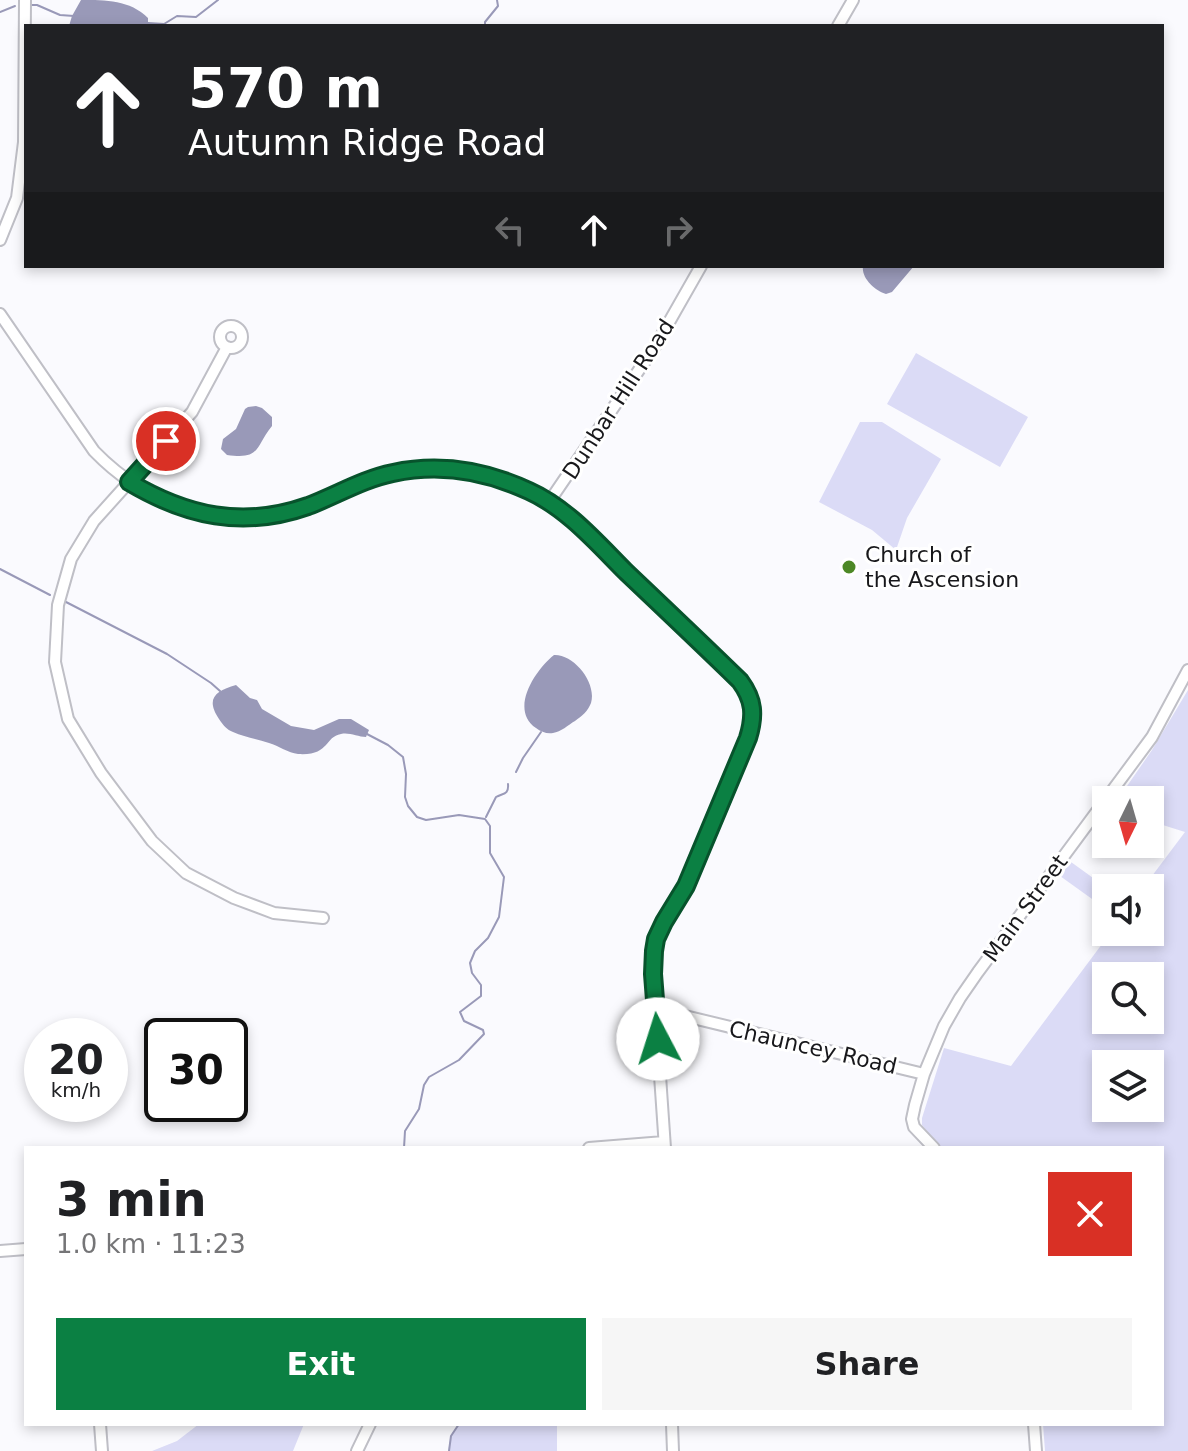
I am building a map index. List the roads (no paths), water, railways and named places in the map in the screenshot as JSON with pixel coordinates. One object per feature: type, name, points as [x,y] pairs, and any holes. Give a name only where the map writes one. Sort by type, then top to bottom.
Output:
[{"type":"street","points":[[25,0],[25,24]]},
{"type":"street","points":[[839,24],[853,0]]},
{"type":"street","points":[[0,240],[17,198],[24,142]]},
{"type":"street","name":"Dunbar Hill Road","points":[[665,1145],[653,962],[656,939],[686,886],[743,753],[751,727],[752,704],[740,681],[598,544],[549,502],[656,345],[700,268]]},
{"type":"street","points":[[0,314],[85,439],[106,464],[129,482],[181,508],[235,517],[293,511],[375,477],[419,469],[456,469],[487,476],[528,490],[549,502]]},
{"type":"street","points":[[227,347],[192,412],[94,521],[71,559],[58,605],[55,662],[68,719],[101,773],[152,841],[186,873],[234,898],[274,913],[323,918]]},
{"type":"street","name":"Main Street","points":[[932,1146],[916,1131],[912,1119],[924,1074],[944,1026],[960,998],[1152,737],[1188,670]]},
{"type":"street","name":"Chauncey Road","points":[[656,1009],[924,1074]]},
{"type":"street","points":[[640,1146],[665,1145]]},
{"type":"street","points":[[0,1251],[24,1249]]},
{"type":"street","points":[[100,1426],[102,1451]]},
{"type":"street","points":[[357,1451],[369,1426]]},
{"type":"street","points":[[672,1426],[673,1451]]},
{"type":"street","points":[[1034,1426],[1036,1451]]},
{"type":"waterway","points":[[148,23],[164,24],[177,16],[196,17],[218,0]]},
{"type":"waterway","points":[[485,24],[498,6],[497,0]]},
{"type":"waterway","points":[[32,5],[60,15],[74,16]]},
{"type":"waterway","points":[[0,12],[15,6]]},
{"type":"waterway","points":[[0,569],[50,595]]},
{"type":"waterway","points":[[66,602],[167,654],[220,691]]},
{"type":"waterway","points":[[516,772],[541,732]]},
{"type":"waterway","points":[[365,733],[403,757],[405,797],[417,817],[426,820],[459,815],[485,819],[490,826],[490,853],[504,877],[499,917],[470,963],[472,973],[481,985],[481,996],[460,1012],[464,1021],[483,1030],[484,1034],[459,1060],[429,1077],[419,1109],[405,1131],[404,1146]]},
{"type":"waterway","points":[[486,817],[496,797],[506,792],[508,784]]},
{"type":"waterway","points":[[449,1451],[451,1436],[458,1426]]},
{"type":"place","name":"Church of the Ascension","points":[[849,567]]}]
